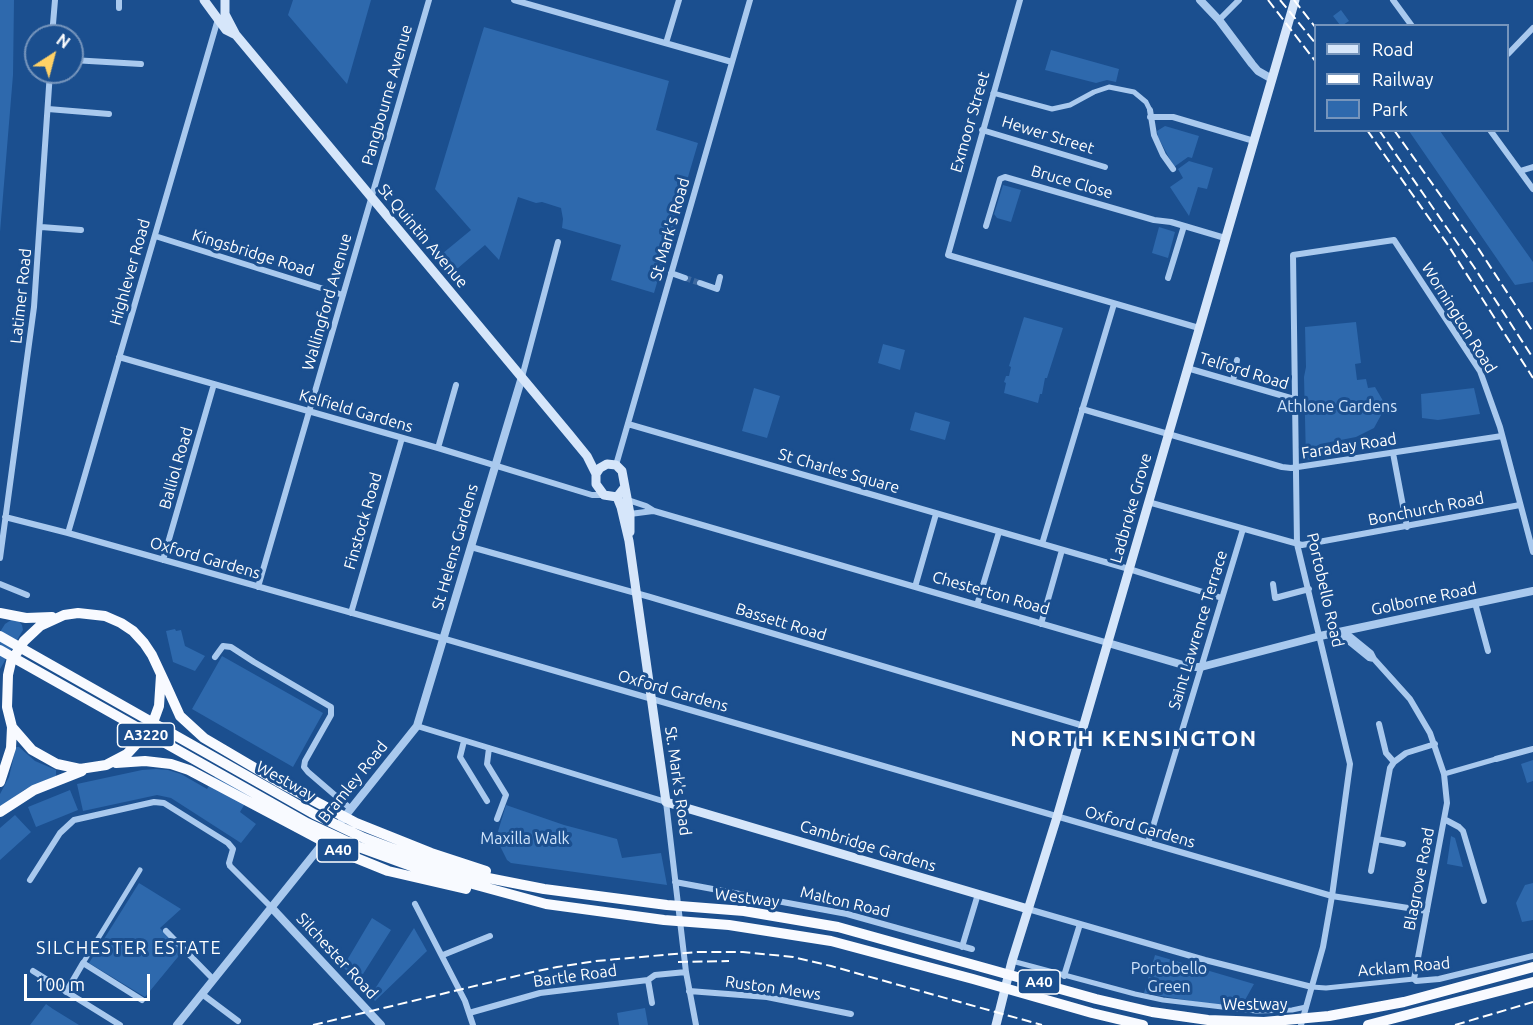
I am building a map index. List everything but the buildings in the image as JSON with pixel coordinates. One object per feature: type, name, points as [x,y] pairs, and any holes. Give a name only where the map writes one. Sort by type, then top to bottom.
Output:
[{"type":"highway","points":[[3,613],[26,618],[64,615]]},
{"type":"highway","name":"A3220","points":[[0,782],[11,748],[12,727],[7,707],[8,675],[17,650],[30,633],[64,615],[78,613],[93,614],[121,623],[133,631],[144,643],[161,675],[159,706],[151,728],[127,754],[106,765],[74,773],[34,790],[0,813]]},
{"type":"highway","name":"Westway","points":[[0,636],[261,785],[364,838],[431,863],[544,889],[667,905],[744,911],[838,927],[1096,999],[1152,1012],[1208,1020],[1264,1022],[1329,1016],[1404,1002],[1533,967]]},
{"type":"highway","name":"Westway","points":[[0,650],[255,796],[338,838],[425,871],[546,904],[831,941],[1143,1025]]},
{"type":"highway","name":"A40","points":[[161,675],[180,716],[191,728],[277,781],[356,823],[431,853],[544,889]]},
{"type":"highway","points":[[0,693],[7,707]]},
{"type":"highway","name":"A3220","points":[[12,727],[21,739],[44,758],[68,768],[94,768]]},
{"type":"highway","name":"A40","points":[[106,765],[145,761],[171,764],[189,770],[351,856],[379,867],[443,884],[546,904]]},
{"type":"highway","points":[[1368,1025],[1533,982]]},
{"type":"main road","name":"St Quintin Avenue","points":[[204,0],[226,30],[236,35]]},
{"type":"main road","name":"St Quintin Avenue","points":[[225,0],[225,14],[236,35],[587,456],[596,474],[596,484]]},
{"type":"main road","name":"Ladbroke Grove","points":[[996,1025],[1012,961],[1084,726],[1295,0]]},
{"type":"main road","name":"St Quintin Avenue","points":[[587,456],[603,465],[616,465]]},
{"type":"main road","points":[[596,474],[603,465]]},
{"type":"main road","points":[[596,484],[604,495],[617,497],[624,488],[622,471],[616,465]]},
{"type":"main road","name":"St. Mark's Road","points":[[624,488],[630,514],[629,541]]},
{"type":"main road","name":"St. Mark's Road","points":[[617,497],[629,541],[666,802]]},
{"type":"main road","name":"Cambridge Gardens","points":[[666,802],[1028,909]]},
{"type":"street","points":[[53,24],[55,0]]},
{"type":"street","points":[[119,0],[119,8]]},
{"type":"street","name":"Pangbourne Avenue","points":[[372,198],[429,0]]},
{"type":"street","points":[[514,0],[732,62]]},
{"type":"street","points":[[666,43],[679,0]]},
{"type":"street","name":"St Mark's Road","points":[[616,465],[750,0]]},
{"type":"street","name":"Exmoor Street","points":[[1020,0],[947,251],[948,255],[1114,304]]},
{"type":"street","points":[[1200,0],[1219,20],[1258,71],[1272,79]]},
{"type":"street","points":[[1219,20],[1239,0]]},
{"type":"street","points":[[1394,0],[1411,24]]},
{"type":"street","name":"Highlever Road","points":[[68,533],[218,19]]},
{"type":"street","points":[[1509,53],[1533,27]]},
{"type":"street","points":[[84,61],[141,64]]},
{"type":"street","name":"Latimer Road","points":[[0,558],[34,307],[49,84]]},
{"type":"street","points":[[993,93],[1052,109],[1070,105],[1109,87],[1134,92],[1146,102],[1158,146],[1173,169]]},
{"type":"street","points":[[48,109],[109,114]]},
{"type":"street","points":[[1150,114],[1173,117],[1254,141]]},
{"type":"street","name":"Hewer Street","points":[[982,130],[1106,166]]},
{"type":"street","points":[[1491,132],[1533,189]]},
{"type":"street","points":[[1520,171],[1533,167]]},
{"type":"street","name":"Bruce Close","points":[[986,226],[1000,179],[1005,177],[1154,220],[1226,238]]},
{"type":"street","name":"Wallingford Avenue","points":[[258,587],[372,198]]},
{"type":"street","points":[[1168,278],[1184,226]]},
{"type":"street","points":[[41,227],[81,230]]},
{"type":"street","name":"Kingsbridge Road","points":[[155,236],[343,295]]},
{"type":"street","name":"Portobello Road","points":[[1301,1025],[1323,946],[1350,764],[1298,544],[1293,255],[1394,240]]},
{"type":"street","name":"Wornington Road","points":[[1394,240],[1480,371],[1502,436],[1533,552]]},
{"type":"street","points":[[522,376],[558,242]]},
{"type":"street","points":[[671,273],[685,278]]},
{"type":"street","points":[[700,283],[717,289],[720,277]]},
{"type":"street","points":[[1042,544],[1114,304],[1199,328]]},
{"type":"street","name":"Kelfield Gardens","points":[[119,357],[438,448],[586,493],[604,495]]},
{"type":"street","points":[[1233,381],[1238,360]]},
{"type":"street","name":"Telford Road","points":[[1187,368],[1294,399]]},
{"type":"street","name":"St Helens Gardens","points":[[417,726],[522,376]]},
{"type":"street","name":"Balliol Road","points":[[163,560],[214,384]]},
{"type":"street","points":[[438,448],[456,385]]},
{"type":"street","points":[[1082,409],[1168,433]]},
{"type":"street","name":"St Charles Square","points":[[628,424],[1222,598]]},
{"type":"street","name":"Faraday Road","points":[[1168,433],[1282,467],[1296,468],[1502,436]]},
{"type":"street","name":"Finstock Road","points":[[351,613],[402,438]]},
{"type":"street","points":[[1393,453],[1407,526]]},
{"type":"street","points":[[586,493],[596,484]]},
{"type":"street","name":"Chesterton Road","points":[[628,500],[654,511],[1190,667],[1201,667],[1320,636]]},
{"type":"street","points":[[1148,502],[1298,544]]},
{"type":"street","name":"Bonchurch Road","points":[[1298,544],[1336,540],[1520,505]]},
{"type":"street","name":"Chesterton Road","points":[[630,514],[654,511]]},
{"type":"street","points":[[915,587],[936,514]]},
{"type":"street","name":"Oxford Gardens","points":[[5,517],[444,639],[1332,896],[1427,911]]},
{"type":"street","name":"Saint Lawrence Terrace","points":[[1148,843],[1243,529]]},
{"type":"street","points":[[977,605],[999,532]]},
{"type":"street","name":"Bassett Road","points":[[471,547],[637,593],[1084,726]]},
{"type":"street","points":[[1041,624],[1062,550]]},
{"type":"street","points":[[0,584],[27,595]]},
{"type":"street","points":[[1274,584],[1275,598],[1309,589]]},
{"type":"street","name":"Golborne Road","points":[[1320,636],[1533,591]]},
{"type":"street","points":[[1475,603],[1488,651]]},
{"type":"street","name":"Blagrove Road","points":[[1340,632],[1369,658],[1374,659],[1410,699],[1435,744],[1443,774],[1447,795],[1444,819],[1414,979]]},
{"type":"street","points":[[215,657],[223,646],[231,646],[331,707],[331,715],[305,761],[304,767],[351,809]]},
{"type":"street","points":[[1379,724],[1386,753],[1394,762]]},
{"type":"street","name":"Cambridge Gardens","points":[[417,726],[666,802]]},
{"type":"street","name":"Bramley Road","points":[[177,1025],[417,726]]},
{"type":"street","points":[[464,741],[460,757],[487,801]]},
{"type":"street","points":[[1371,871],[1386,786],[1394,762],[1406,753],[1435,744]]},
{"type":"street","points":[[489,748],[487,764],[506,795],[497,819]]},
{"type":"street","points":[[1443,774],[1533,749]]},
{"type":"street","points":[[30,880],[60,832],[75,820],[154,802],[164,803],[228,843],[233,849],[230,866],[271,907]]},
{"type":"street","name":"St. Mark's Road","points":[[666,802],[686,972],[696,1025]]},
{"type":"street","points":[[1444,819],[1462,831],[1484,901]]},
{"type":"street","points":[[1377,839],[1403,844]]},
{"type":"street","points":[[66,992],[140,870]]},
{"type":"street","name":"Malton Road","points":[[675,882],[847,914],[972,950]]},
{"type":"street","points":[[962,947],[978,894]]},
{"type":"street","points":[[415,904],[443,955],[473,1025]]},
{"type":"street","name":"Silchester Road","points":[[271,907],[381,1025]]},
{"type":"street","name":"Cambridge Gardens","points":[[1028,909],[1205,960],[1312,987]]},
{"type":"street","points":[[1064,976],[1080,924]]},
{"type":"street","points":[[166,931],[213,979]]},
{"type":"street","points":[[443,955],[490,936]]},
{"type":"street","name":"Acklam Road","points":[[1312,987],[1326,988],[1447,978],[1533,956]]},
{"type":"street","points":[[1012,961],[1135,994],[1175,1002],[1256,1011],[1292,1010],[1306,1007]]},
{"type":"street","points":[[83,963],[142,1000]]},
{"type":"street","points":[[33,971],[120,1025]]},
{"type":"street","name":"Bartle Road","points":[[469,1013],[540,993],[648,980],[655,975],[686,972]]},
{"type":"street","points":[[648,980],[652,1003]]},
{"type":"street","name":"Ruston Mews","points":[[689,991],[767,997],[851,1014]]},
{"type":"street","points":[[202,994],[238,1021]]},
{"type":"green space","points":[[0,0],[14,0],[13,75],[0,232]]},
{"type":"green space","points":[[293,0],[371,0],[347,84],[288,15]]},
{"type":"green space","points":[[1341,10],[1349,21],[1339,24],[1333,16]]},
{"type":"green space","points":[[484,27],[669,81],[656,130],[698,143],[654,293],[611,280],[621,245],[562,228],[561,208],[518,197],[499,260],[485,245],[451,274],[437,258],[471,230],[435,189]]},
{"type":"green space","points":[[1051,50],[1119,69],[1116,82],[1107,80],[1096,83],[1045,70]]},
{"type":"green space","points":[[1165,126],[1199,136],[1192,158],[1188,157],[1174,167],[1158,137],[1157,131]]},
{"type":"green space","points":[[1410,132],[1441,132],[1533,262],[1533,282],[1515,285]]},
{"type":"green space","points":[[1189,161],[1213,168],[1207,189],[1198,187],[1189,216],[1170,187],[1183,178],[1178,169]]},
{"type":"green space","points":[[1003,185],[1021,190],[1011,222],[997,218],[994,214]]},
{"type":"green space","points":[[1159,227],[1175,232],[1168,258],[1152,253]]},
{"type":"green space","points":[[1024,317],[1063,328],[1038,403],[1004,393],[1006,383],[1004,382],[1006,376],[1009,376],[1011,367],[1009,366]]},
{"type":"green space","name":"Athlone Gardens","points":[[1356,322],[1361,363],[1355,364],[1357,380],[1366,379],[1368,388],[1375,387],[1386,406],[1374,428],[1356,437],[1320,444],[1313,459],[1306,460],[1305,327]]},
{"type":"green space","points":[[883,344],[905,350],[900,370],[878,363]]},
{"type":"green space","points":[[754,388],[780,396],[767,438],[742,431]]},
{"type":"green space","points":[[1474,388],[1480,414],[1438,420],[1422,418],[1421,394]]},
{"type":"green space","points":[[915,412],[950,422],[945,440],[910,430]]},
{"type":"green space","points":[[11,620],[19,621],[23,630],[0,669],[0,632]]},
{"type":"green space","points":[[175,629],[176,631],[181,630],[185,646],[205,656],[195,671],[173,662],[166,631]]},
{"type":"green space","points":[[222,656],[323,713],[293,767],[192,709]]},
{"type":"green space","points":[[16,747],[35,761],[56,770],[56,776],[24,790],[0,808],[0,794],[9,777]]},
{"type":"green space","points":[[1533,760],[1533,781],[1527,783],[1521,764]]},
{"type":"green space","points":[[156,769],[181,774],[207,789],[219,770],[253,790],[240,812],[256,824],[241,843],[171,798],[157,795],[83,811],[77,784]]},
{"type":"green space","points":[[70,790],[78,810],[36,827],[28,807]]},
{"type":"green space","name":"Maxilla Walk","points":[[506,805],[564,825],[617,839],[622,858],[661,853],[667,885],[511,863],[507,860],[496,838]]},
{"type":"green space","points":[[15,815],[31,832],[0,860],[0,828]]},
{"type":"green space","points":[[1451,836],[1455,838],[1463,867],[1447,864]]},
{"type":"green space","points":[[139,883],[181,909],[160,928],[182,952],[145,997],[89,963]]},
{"type":"green space","points":[[1533,883],[1533,920],[1522,922],[1516,903],[1525,885]]},
{"type":"green space","points":[[372,918],[391,930],[363,974],[360,973],[356,981],[343,967]]},
{"type":"green space","points":[[414,928],[427,951],[375,1001],[371,995]]},
{"type":"green space","name":"Portobello Green","points":[[1155,955],[1254,984],[1245,1000],[1245,1007],[1203,1003],[1144,993]]},
{"type":"green space","points":[[46,1004],[53,1009],[79,1025],[30,1025]]},
{"type":"green space","points":[[645,1008],[648,1025],[619,1025],[617,1013]]},
{"type":"tunnel","points":[[685,278],[700,283]]},
{"type":"railway","points":[[1268,0],[1314,59]]},
{"type":"railway","points":[[1280,0],[1314,42]]},
{"type":"railway","points":[[1294,0],[1314,25]]},
{"type":"railway","points":[[1368,132],[1448,245],[1533,378]]},
{"type":"railway","points":[[1380,132],[1474,267],[1533,358]]},
{"type":"railway","points":[[1395,132],[1478,248],[1533,332]]},
{"type":"railway","points":[[313,1025],[557,967],[596,961],[697,952],[743,952],[793,957],[1042,1025]]},
{"type":"railway","points":[[678,962],[729,961]]},
{"type":"railway","points":[[1455,1025],[1533,1002]]},
{"type":"district","name":"NORTH KENSINGTON","points":[[1134,739]]},
{"type":"district","name":"SILCHESTER ESTATE","points":[[129,948]]}]
